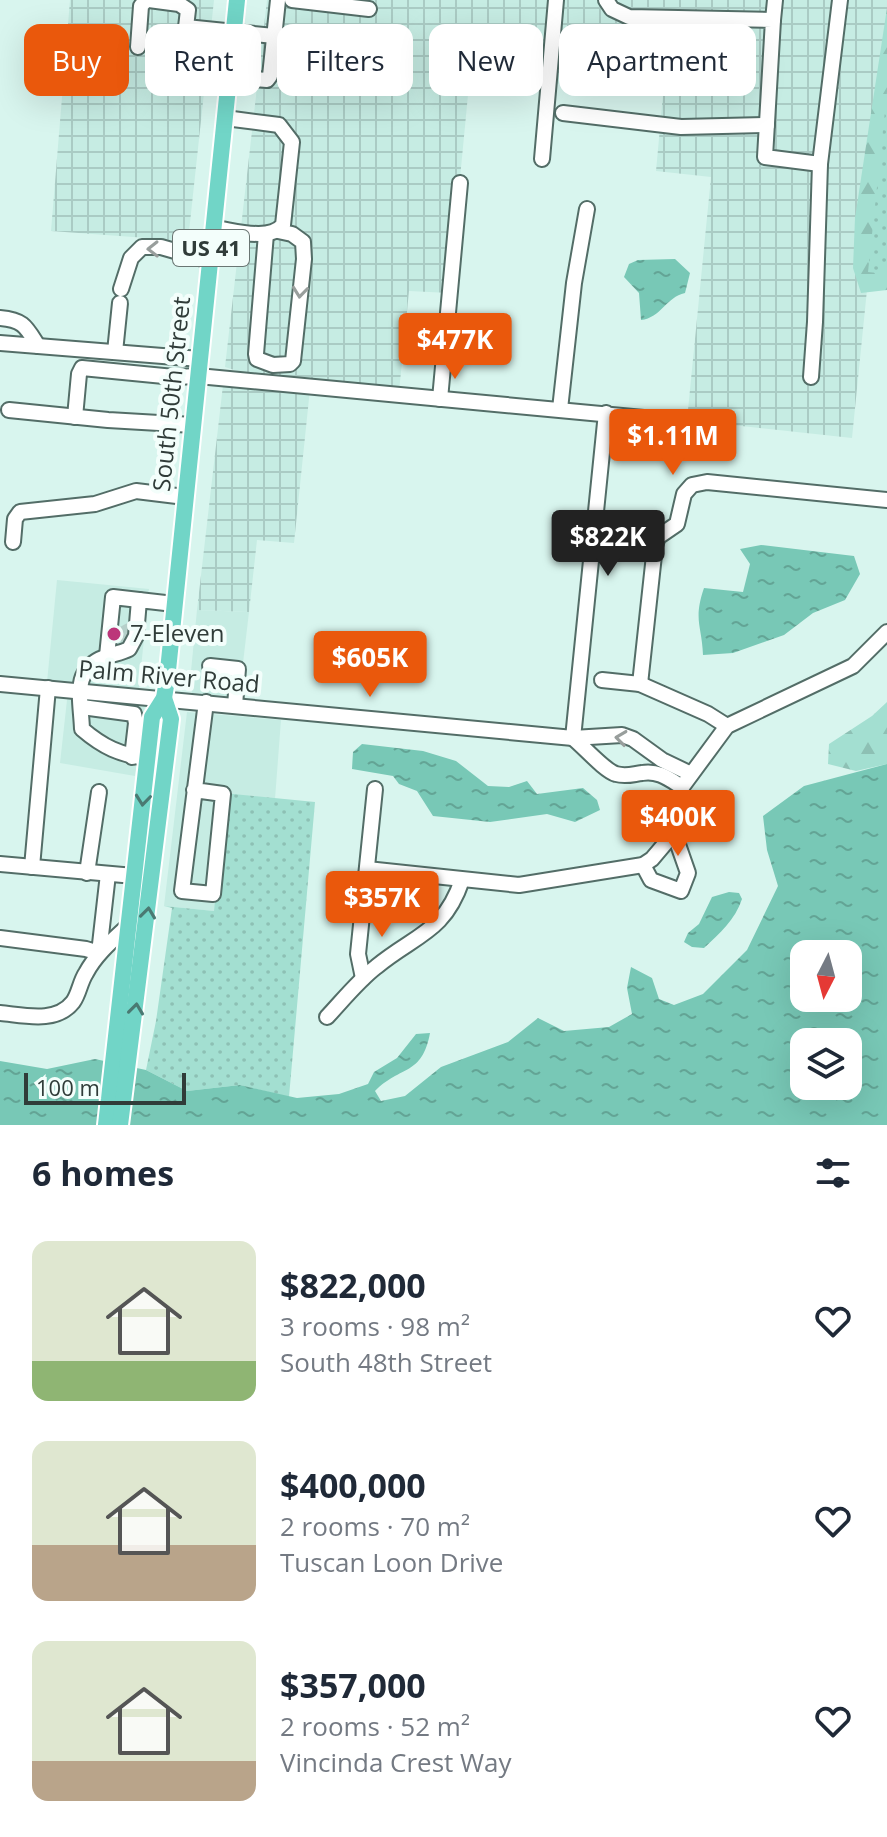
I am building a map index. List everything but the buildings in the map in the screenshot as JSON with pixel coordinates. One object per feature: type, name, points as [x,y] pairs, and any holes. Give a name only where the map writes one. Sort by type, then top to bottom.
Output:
[{"type":"main road","name":"South 50th Street","points":[[235,24],[237,0]]},
{"type":"main road","name":"South 50th Street","points":[[106,1125],[124,1046],[171,719],[164,698],[227,96]]},
{"type":"main road","name":"South 50th Street","points":[[120,1125],[140,757],[152,717],[164,698]]},
{"type":"street","points":[[138,47],[141,6],[147,0],[179,4],[188,10],[186,24]]},
{"type":"street","points":[[261,79],[267,80],[270,76],[278,0]]},
{"type":"street","points":[[292,0],[369,9]]},
{"type":"street","points":[[542,159],[556,0]]},
{"type":"street","points":[[606,0],[612,9],[629,17],[773,20]]},
{"type":"street","points":[[775,0],[765,157],[820,164]]},
{"type":"street","points":[[811,377],[820,164],[840,0]]},
{"type":"street","points":[[261,35],[274,36]]},
{"type":"street","points":[[563,113],[681,127],[767,125]]},
{"type":"street","points":[[225,118],[279,125],[292,142],[283,225],[272,232]]},
{"type":"street","points":[[440,399],[460,183]]},
{"type":"street","points":[[560,409],[574,283],[587,209]]},
{"type":"street","points":[[214,228],[272,232],[292,234],[303,242],[304,259],[293,361],[290,364],[273,365],[257,359],[256,354],[272,232]]},
{"type":"street","points":[[115,352],[121,296],[131,258],[142,247],[161,247],[210,261]]},
{"type":"street","points":[[0,318],[15,319],[27,327],[38,346]]},
{"type":"street","points":[[0,343],[115,352],[199,367],[440,399],[708,424]]},
{"type":"street","points":[[75,417],[82,368],[174,377],[199,367]]},
{"type":"street","points":[[9,410],[193,425]]},
{"type":"street","points":[[606,413],[573,738],[608,771],[623,776],[646,772],[665,776],[682,787]]},
{"type":"street","points":[[640,684],[655,546],[658,537],[677,524],[684,494],[692,485],[707,482],[887,500]]},
{"type":"street","points":[[13,542],[15,519],[20,512],[95,504],[136,491],[185,497]]},
{"type":"street","points":[[82,707],[134,714],[140,757],[107,748],[82,729],[81,691],[84,670],[107,656],[129,649],[113,597],[174,604]]},
{"type":"street","points":[[107,656],[124,633],[139,600]]},
{"type":"street","points":[[643,865],[651,880],[681,891],[688,873],[674,833],[682,787],[727,726],[853,666],[887,632]]},
{"type":"street","points":[[210,666],[238,669],[235,705]]},
{"type":"street","points":[[602,680],[640,684],[708,714],[727,726]]},
{"type":"street","name":"Palm River Road","points":[[0,684],[573,738],[622,735],[691,774]]},
{"type":"street","points":[[32,867],[48,688]]},
{"type":"street","points":[[194,790],[223,794],[213,894],[182,891],[194,790],[206,702]]},
{"type":"street","points":[[646,772],[654,754]]},
{"type":"street","points":[[363,978],[358,954],[375,789]]},
{"type":"street","points":[[87,873],[99,792]]},
{"type":"street","points":[[367,869],[519,885],[540,884],[643,865],[674,833]]},
{"type":"street","points":[[0,864],[134,876]]},
{"type":"street","points":[[99,953],[108,874]]},
{"type":"street","points":[[327,1017],[363,978],[442,921],[456,900],[462,880]]},
{"type":"street","points":[[0,1013],[40,1017],[59,1013],[74,1000],[85,974],[99,953],[129,925]]},
{"type":"street","points":[[0,938],[99,953]]},
{"type":"shaded area","points":[[70,0],[214,0],[211,24],[145,24],[145,96],[204,96],[188,241],[51,231],[62,96],[129,96],[129,24],[68,24]]},
{"type":"shaded area","points":[[267,0],[887,0],[887,92],[852,438],[687,420],[711,177],[656,171],[663,96],[756,96],[756,24],[559,24],[559,84],[543,82],[543,24],[429,24],[429,96],[468,96],[449,293],[409,291],[399,392],[249,375],[225,367],[256,96],[261,96],[261,52]]},
{"type":"shaded area","points":[[223,385],[310,389],[294,543],[257,540],[249,612],[197,610]]},
{"type":"shaded area","points":[[57,580],[149,589],[139,688],[47,682]]},
{"type":"shaded area","points":[[197,610],[249,612],[239,697],[192,693],[190,681]]},
{"type":"shaded area","points":[[68,691],[146,698],[135,776],[60,763]]},
{"type":"shaded area","points":[[187,712],[281,720],[275,799],[223,794],[214,911],[164,906]]},
{"type":"green space","points":[[887,8],[887,290],[861,293],[853,268],[855,218]]},
{"type":"green space","points":[[887,92],[887,274],[868,272]]},
{"type":"green space","points":[[887,702],[887,764],[856,771],[828,764],[829,744],[872,716]]},
{"type":"green space","points":[[223,793],[315,802],[289,1097],[240,1085],[187,1091],[146,1070],[172,908],[164,906],[214,911]]},
{"type":"water","points":[[675,259],[690,273],[685,293],[678,295],[654,316],[641,320],[639,293],[624,277],[629,264],[638,260]]},
{"type":"water","points":[[761,545],[854,556],[860,574],[845,600],[813,613],[784,635],[733,653],[703,655],[699,616],[704,588],[743,592],[750,564],[740,549]]},
{"type":"water","points":[[362,744],[423,751],[456,761],[488,786],[509,787],[527,781],[537,794],[583,788],[597,800],[600,810],[575,822],[547,814],[490,822],[433,816],[417,791],[399,784],[393,776],[352,769],[353,752]]},
{"type":"water","points":[[887,764],[887,1125],[0,1125],[0,1061],[47,1069],[95,1059],[146,1070],[187,1091],[240,1085],[297,1098],[339,1094],[368,1084],[374,1072],[397,1058],[416,1034],[430,1033],[422,1057],[375,1091],[381,1101],[405,1096],[441,1067],[508,1042],[538,1018],[564,1031],[609,1027],[632,1014],[627,988],[631,967],[652,978],[659,999],[674,1005],[703,994],[747,950],[778,886],[767,850],[763,816],[804,786]]},
{"type":"water","points":[[729,892],[739,893],[742,899],[726,926],[704,948],[692,947],[684,942],[688,933],[699,924],[712,897]]},
{"type":"tunnel","points":[[118,636],[131,629]]},
{"type":"place","name":"7-Eleven","points":[[114,634]]}]
